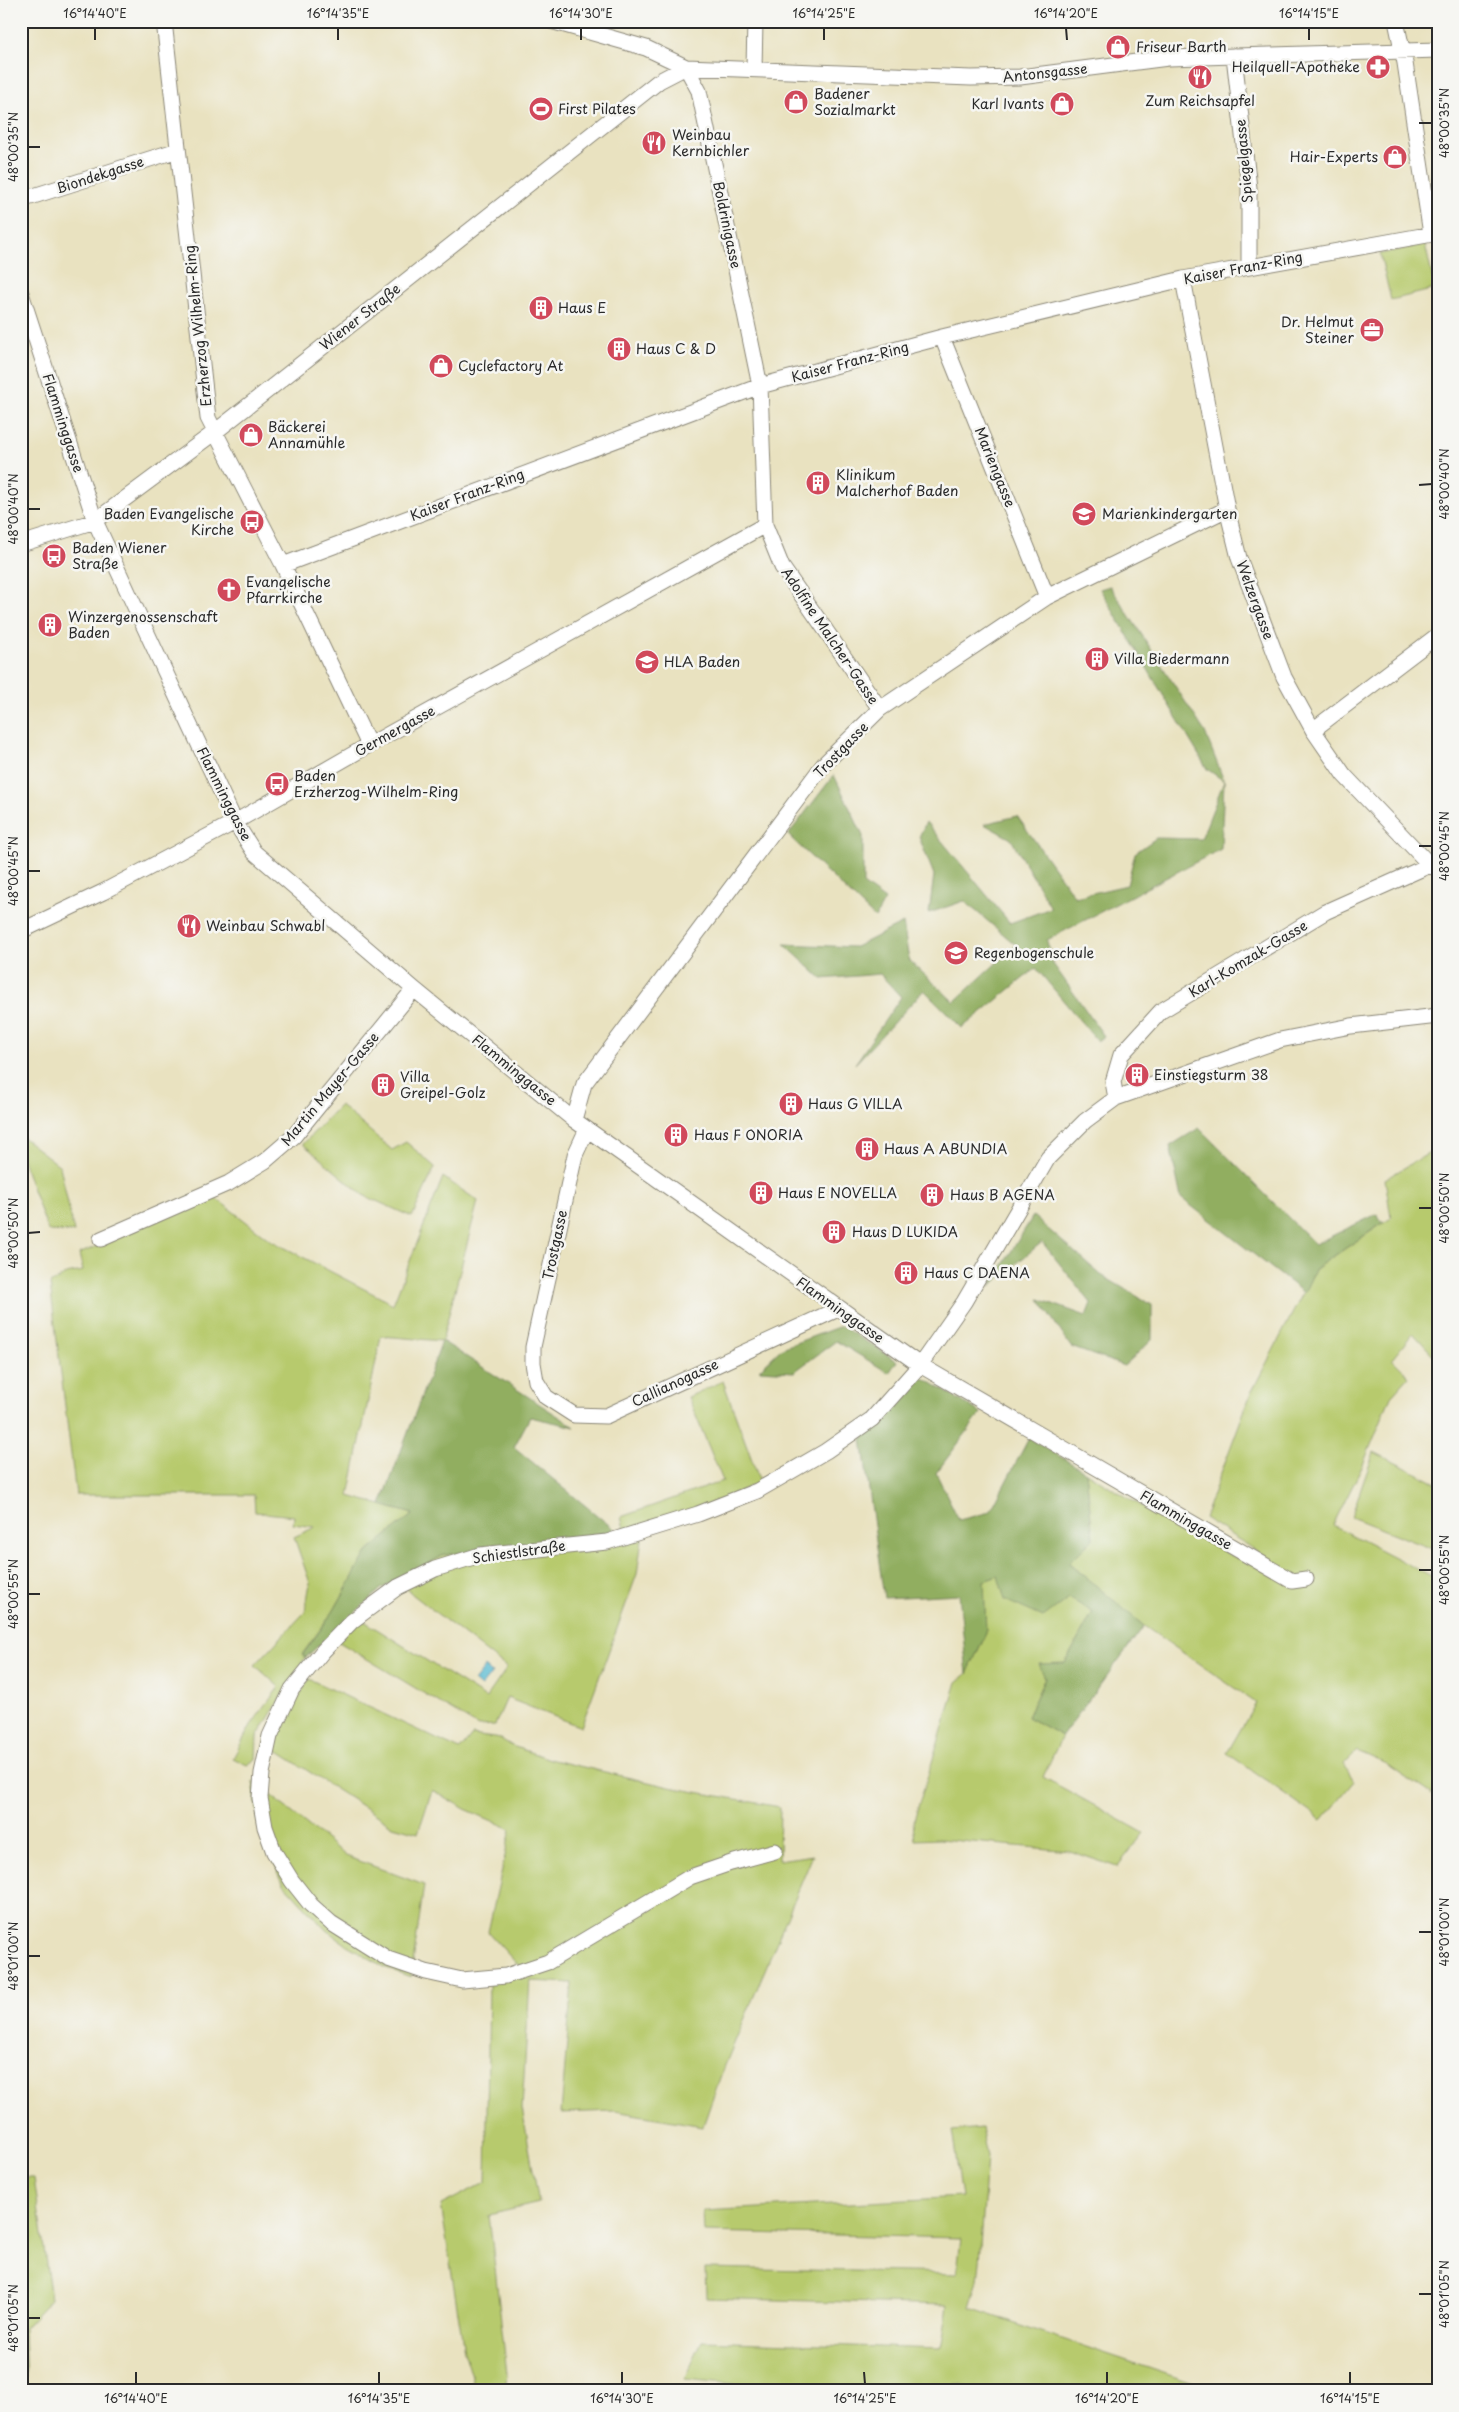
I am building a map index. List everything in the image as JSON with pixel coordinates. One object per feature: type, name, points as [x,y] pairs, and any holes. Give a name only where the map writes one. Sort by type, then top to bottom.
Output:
[{"type":"street","name":"Erzherzog Wilhelm-Ring","points":[[164,21],[208,418],[283,565],[369,745]]},
{"type":"street","points":[[551,21],[646,48],[686,67]]},
{"type":"street","points":[[754,69],[755,21]]},
{"type":"street","points":[[1396,21],[1403,50],[1434,234]]},
{"type":"street","name":"Antonsgasse","points":[[686,67],[971,78],[1020,77],[1168,58],[1438,50]]},
{"type":"street","name":"Spiegelgasse","points":[[1234,56],[1249,188],[1249,266]]},
{"type":"street","name":"Boldrinigasse","points":[[686,67],[699,91],[760,386]]},
{"type":"street","name":"Wiener Straße","points":[[21,544],[95,522],[215,432],[659,81],[686,67]]},
{"type":"street","name":"Biondekgasse","points":[[21,200],[178,150]]},
{"type":"street","name":"Kaiser Franz-Ring","points":[[283,565],[760,386],[942,337],[1183,279],[1434,234]]},
{"type":"street","name":"Welzergasse","points":[[1183,279],[1227,509],[1239,558],[1284,677],[1313,730],[1344,775],[1434,867]]},
{"type":"street","name":"Flamminggasse","points":[[21,293],[95,522],[235,822],[254,852],[414,989],[574,1120],[838,1309],[920,1365],[1292,1580],[1306,1579]]},
{"type":"street","name":"Mariengasse","points":[[942,337],[1047,597]]},
{"type":"street","name":"Adolfine Malcher-Gasse","points":[[760,386],[765,525],[782,567],[880,709]]},
{"type":"street","name":"Trostgasse","points":[[574,1120],[584,1084],[824,764],[880,709],[1047,597],[1227,509]]},
{"type":"street","name":"Germergasse","points":[[21,931],[103,892],[235,822],[369,745],[765,525]]},
{"type":"street","points":[[1313,730],[1438,636]]},
{"type":"street","name":"Karl-Komzak-Gasse","points":[[1116,1098],[1113,1082],[1121,1055],[1162,1011],[1325,912],[1434,867]]},
{"type":"street","name":"Martin Mayer-Gasse","points":[[101,1239],[229,1183],[265,1162],[294,1136],[414,989]]},
{"type":"street","name":"Schiestlstraße","points":[[775,1851],[730,1862],[690,1877],[548,1962],[506,1976],[462,1980],[426,1972],[388,1960],[332,1924],[310,1905],[274,1852],[265,1827],[260,1798],[262,1773],[270,1736],[292,1689],[323,1651],[352,1621],[398,1587],[434,1569],[480,1555],[607,1542],[645,1532],[757,1491],[826,1451],[872,1419],[920,1365],[964,1302],[1048,1158],[1084,1121],[1116,1098],[1280,1040],[1351,1026],[1438,1016]]},
{"type":"street","name":"Trostgasse","points":[[532,1364],[575,1155],[587,1129]]},
{"type":"street","name":"Callianogasse","points":[[532,1364],[536,1381],[546,1397],[574,1415],[606,1416],[838,1309]]},
{"type":"green space","points":[[1425,244],[1435,289],[1391,300],[1380,254]]},
{"type":"green space","points":[[1110,586],[1205,732],[1224,781],[1207,769],[1100,589]]},
{"type":"green space","points":[[834,775],[863,836],[863,884],[885,900],[875,918],[788,835]]},
{"type":"green space","points":[[1224,781],[1221,849],[1047,940],[1051,961],[1104,1036],[1097,1041],[1036,968],[962,1028],[924,990],[855,1064],[901,997],[880,974],[822,979],[784,944],[855,947],[903,923],[909,960],[954,1002],[1016,945],[964,901],[929,913],[934,875],[919,837],[926,822],[1010,923],[1051,908],[1011,839],[984,824],[1017,816],[1075,897],[1127,885],[1135,853],[1156,838],[1201,839]]},
{"type":"green space","points":[[340,1105],[392,1150],[406,1142],[435,1167],[412,1217],[363,1195],[303,1144]]},
{"type":"green space","points":[[1199,1128],[1315,1244],[1377,1214],[1383,1223],[1316,1268],[1304,1293],[1181,1198],[1170,1146]]},
{"type":"green space","points":[[21,1136],[60,1166],[74,1232],[48,1231],[21,1157]]},
{"type":"green space","points":[[1438,1148],[1438,1355],[1435,1357],[1413,1333],[1392,1359],[1409,1376],[1391,1396],[1362,1467],[1333,1525],[1438,1580],[1438,1799],[1387,1764],[1357,1751],[1344,1764],[1354,1781],[1322,1820],[1227,1753],[1256,1703],[1144,1626],[1069,1563],[1093,1539],[1086,1472],[1179,1529],[1251,1565],[1260,1553],[1204,1518],[1251,1393],[1316,1268],[1391,1218],[1385,1179]]},
{"type":"green space","points":[[443,1177],[478,1201],[442,1341],[381,1336],[349,1496],[413,1514],[367,1552],[333,1612],[303,1653],[305,1658],[257,1737],[256,1759],[247,1765],[233,1758],[251,1725],[279,1687],[255,1665],[305,1612],[310,1583],[294,1537],[315,1527],[293,1524],[294,1516],[255,1512],[254,1495],[76,1495],[50,1284],[66,1274],[83,1271],[79,1254],[213,1196],[270,1240],[393,1304]]},
{"type":"green space","points":[[1033,1216],[1101,1275],[1152,1305],[1152,1340],[1124,1366],[1071,1347],[1039,1299],[1086,1316],[1091,1303],[1042,1242],[990,1286]]},
{"type":"green space","points":[[841,1326],[897,1361],[889,1373],[836,1341],[794,1372],[759,1370],[782,1348]]},
{"type":"green space","points":[[442,1341],[575,1427],[530,1417],[514,1447],[615,1530],[582,1538],[444,1555],[381,1589],[305,1658],[303,1654],[333,1612],[367,1552],[413,1514],[381,1505]]},
{"type":"green space","points":[[915,1373],[981,1413],[936,1473],[959,1520],[990,1512],[1029,1438],[1086,1472],[1093,1539],[1069,1563],[1144,1626],[1062,1736],[1027,1717],[1045,1678],[1039,1664],[1065,1663],[1093,1612],[1069,1598],[1043,1617],[1005,1600],[998,1576],[984,1581],[986,1633],[967,1674],[959,1594],[884,1598],[862,1439]]},
{"type":"green space","points":[[723,1381],[760,1482],[695,1511],[630,1532],[624,1528],[621,1517],[723,1481],[688,1397]]},
{"type":"green space","points":[[1374,1452],[1438,1484],[1438,1551],[1351,1517]]},
{"type":"green space","points":[[615,1530],[642,1539],[637,1574],[581,1727],[507,1698],[495,1725],[478,1726],[329,1636],[353,1614],[486,1698],[507,1668],[412,1594],[398,1580],[444,1555],[582,1538]]},
{"type":"green space","points":[[998,1576],[1069,1598],[1093,1612],[1065,1663],[1045,1678],[1027,1717],[1062,1736],[1043,1777],[1144,1833],[1117,1867],[1070,1851],[939,1839],[915,1840],[913,1823],[957,1682],[967,1674],[986,1633],[983,1581]]},
{"type":"green space","points":[[309,1679],[460,1750],[472,1735],[501,1739],[512,1746],[553,1760],[674,1788],[780,1807],[779,1860],[813,1855],[721,2075],[703,2126],[615,2111],[561,2113],[572,1983],[530,1981],[522,2108],[539,2203],[489,2215],[507,2374],[505,2391],[471,2391],[472,2377],[464,2351],[441,2205],[486,2182],[489,1983],[531,1973],[516,1963],[488,1932],[511,1829],[465,1809],[432,1790],[418,1833],[393,1826],[274,1749],[283,1725]]},
{"type":"green space","points":[[253,1781],[346,1856],[424,1885],[411,1977],[386,1968],[326,1930],[283,1883],[259,1827]]},
{"type":"green space","points":[[981,2128],[987,2156],[978,2280],[970,2308],[1217,2391],[976,2391],[960,2384],[808,2391],[684,2379],[702,2341],[941,2349],[948,2305],[706,2298],[705,2268],[957,2273],[961,2238],[704,2232],[703,2211],[962,2197],[952,2131]]},
{"type":"green space","points":[[21,2178],[34,2178],[51,2299],[24,2328],[26,2384],[29,2391],[21,2391]]},
{"type":"water","points":[[485,1667],[492,1673],[481,1687],[474,1681]]},
{"type":"place","name":"Friseur Barth","points":[[1118,47]]},
{"type":"place","name":"Heilquell-Apotheke","points":[[1378,67]]},
{"type":"place","name":"Zum Reichsapfel","points":[[1200,77]]},
{"type":"place","name":"Badener Sozialmarkt","points":[[796,102]]},
{"type":"place","name":"Karl Ivants","points":[[1062,104]]},
{"type":"place","name":"First Pilates","points":[[541,109]]},
{"type":"place","name":"Weinbau Kernbichler","points":[[654,143]]},
{"type":"place","name":"Hair-Experts","points":[[1395,157]]},
{"type":"place","name":"Haus E","points":[[541,308]]},
{"type":"place","name":"Dr. Helmut Steiner","points":[[1372,330]]},
{"type":"place","name":"Haus C & D","points":[[619,349]]},
{"type":"place","name":"Cyclefactory At","points":[[441,366]]},
{"type":"place","name":"Bäckerei Annamühle","points":[[251,435]]},
{"type":"place","name":"Klinikum Malcherhof Baden","points":[[818,483]]},
{"type":"place","name":"Marienkindergarten","points":[[1084,514]]},
{"type":"place","name":"Baden Evangelische Kirche","points":[[252,522]]},
{"type":"place","name":"Baden Wiener Straße","points":[[54,556]]},
{"type":"place","name":"Evangelische Pfarrkirche","points":[[229,590]]},
{"type":"place","name":"Winzergenossenschaft Baden","points":[[50,625]]},
{"type":"place","name":"Villa Biedermann","points":[[1097,659]]},
{"type":"place","name":"HLA Baden","points":[[647,662]]},
{"type":"place","name":"Baden Erzherzog-Wilhelm-Ring","points":[[277,784]]},
{"type":"place","name":"Weinbau Schwabl","points":[[189,926]]},
{"type":"place","name":"Regenbogenschule","points":[[956,953]]},
{"type":"place","name":"Einstiegsturm 38","points":[[1137,1075]]},
{"type":"place","name":"Villa Greipel-Golz","points":[[383,1085]]},
{"type":"place","name":"Haus G VILLA","points":[[791,1104]]},
{"type":"place","name":"Haus F ONORIA","points":[[676,1135]]},
{"type":"place","name":"Haus A ABUNDIA","points":[[867,1149]]},
{"type":"place","name":"Haus E NOVELLA","points":[[761,1193]]},
{"type":"place","name":"Haus B AGENA","points":[[932,1195]]},
{"type":"place","name":"Haus D LUKIDA","points":[[834,1232]]},
{"type":"place","name":"Haus C DAENA","points":[[906,1273]]}]
